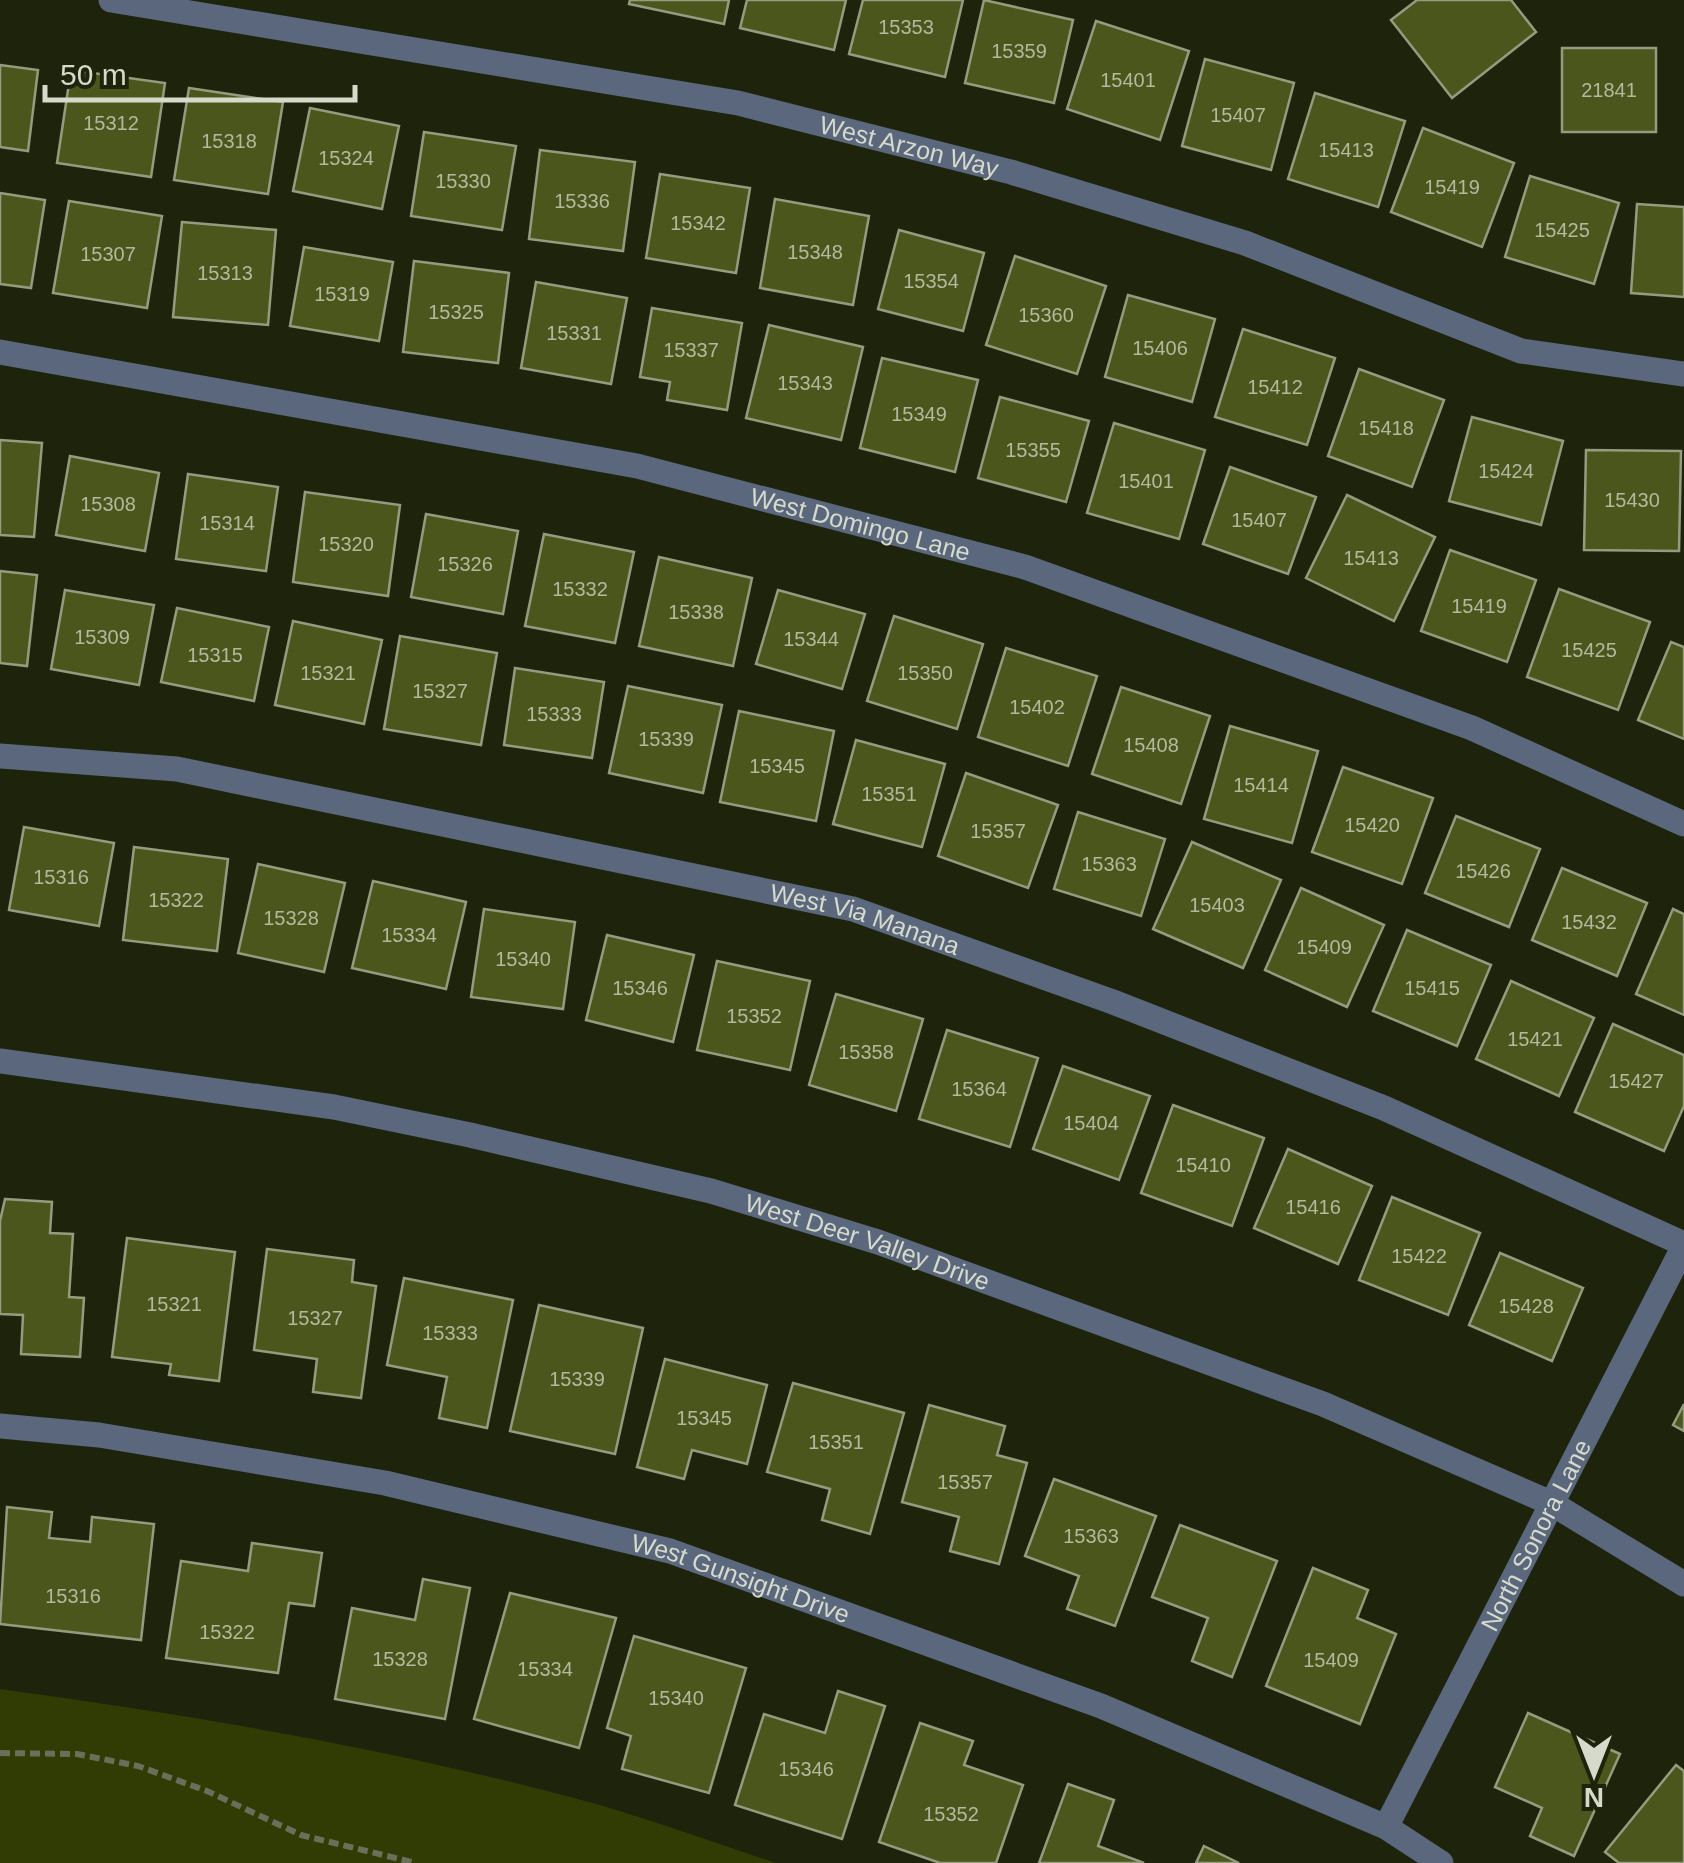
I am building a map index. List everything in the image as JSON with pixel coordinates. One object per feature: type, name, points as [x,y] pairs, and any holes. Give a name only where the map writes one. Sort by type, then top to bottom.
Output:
[{"type":"street","name":"West Arzon Way","points":[[111,0],[738,103],[1010,172],[1244,243],[1521,351],[1644,372],[1684,374]]},
{"type":"street","name":"West Domingo Lane","points":[[0,352],[637,466],[1025,567],[1472,728],[1684,824]]},
{"type":"street","name":"West Via Manana","points":[[0,756],[177,769],[854,908],[1112,1002],[1384,1108],[1684,1245]]},
{"type":"street","name":"West Deer Valley Drive","points":[[0,1061],[334,1108],[710,1191],[878,1242],[1323,1404],[1551,1503],[1684,1584]]},
{"type":"street","name":"North Sonora Lane","points":[[1386,1827],[1684,1245]]},
{"type":"street","name":"West Gunsight Drive","points":[[0,1426],[99,1436],[385,1483],[670,1551],[1100,1706],[1386,1827],[1441,1863]]},
{"type":"path","points":[[0,1754],[77,1754],[138,1766],[206,1791],[300,1834],[416,1863]]},
{"type":"green space","points":[[0,1689],[361,1748],[599,1805],[776,1863],[0,1863]]},
{"type":"building","points":[[630,0],[729,0],[724,24],[629,4]]},
{"type":"building","points":[[747,0],[846,0],[834,50],[740,28]]},
{"type":"building","points":[[863,0],[963,0],[945,77],[849,54]]},
{"type":"building","points":[[984,0],[1073,20],[1054,103],[965,83]]},
{"type":"building","points":[[1417,0],[1511,0],[1536,32],[1452,98],[1391,20]]},
{"type":"building","points":[[1096,21],[1189,51],[1160,140],[1067,109]]},
{"type":"building","points":[[1562,48],[1656,48],[1656,132],[1562,132]]},
{"type":"building","points":[[1205,59],[1294,83],[1271,170],[1182,146]]},
{"type":"building","points":[[0,65],[38,70],[28,151],[0,147]]},
{"type":"building","points":[[71,70],[165,83],[151,177],[57,163]]},
{"type":"building","points":[[189,88],[283,102],[268,194],[174,180]]},
{"type":"building","points":[[1315,93],[1405,121],[1378,207],[1288,179]]},
{"type":"building","points":[[310,108],[399,126],[382,209],[293,191]]},
{"type":"building","points":[[1423,128],[1514,163],[1482,247],[1391,212]]},
{"type":"building","points":[[424,132],[516,146],[502,230],[411,216]]},
{"type":"building","points":[[540,150],[635,162],[623,251],[529,239]]},
{"type":"building","points":[[660,174],[750,188],[736,273],[646,258]]},
{"type":"building","points":[[1530,176],[1619,203],[1594,284],[1505,257]]},
{"type":"building","points":[[0,193],[45,200],[31,288],[0,284]]},
{"type":"building","points":[[775,199],[869,216],[853,305],[760,288]]},
{"type":"building","points":[[69,201],[162,216],[147,308],[53,293]]},
{"type":"building","points":[[1637,204],[1684,207],[1684,297],[1631,293]]},
{"type":"building","points":[[182,222],[276,230],[268,325],[173,317]]},
{"type":"building","points":[[899,230],[984,253],[963,331],[878,309]]},
{"type":"building","points":[[304,247],[393,262],[379,341],[290,326]]},
{"type":"building","points":[[1015,256],[1106,286],[1077,374],[986,345]]},
{"type":"building","points":[[414,261],[509,273],[498,363],[403,352]]},
{"type":"building","points":[[536,282],[627,298],[611,384],[521,368]]},
{"type":"building","points":[[1128,295],[1215,319],[1192,402],[1105,377]]},
{"type":"building","points":[[652,308],[742,323],[727,410],[667,400],[670,382],[640,377]]},
{"type":"building","points":[[769,325],[863,347],[841,440],[746,418]]},
{"type":"building","points":[[1243,329],[1335,358],[1307,445],[1215,417]]},
{"type":"building","points":[[882,358],[978,380],[955,472],[860,448]]},
{"type":"building","points":[[1359,369],[1444,400],[1412,487],[1328,456]]},
{"type":"building","points":[[1000,397],[1089,421],[1066,502],[978,478]]},
{"type":"building","points":[[1472,417],[1563,441],[1541,525],[1449,501]]},
{"type":"building","points":[[1114,423],[1205,450],[1179,539],[1087,513]]},
{"type":"building","points":[[0,440],[42,443],[34,537],[0,535]]},
{"type":"building","points":[[1586,450],[1681,451],[1679,551],[1584,550]]},
{"type":"building","points":[[70,456],[159,473],[145,551],[56,535]]},
{"type":"building","points":[[1230,467],[1316,497],[1288,574],[1203,544]]},
{"type":"building","points":[[188,474],[278,487],[266,571],[176,559]]},
{"type":"building","points":[[305,492],[400,505],[388,596],[293,582]]},
{"type":"building","points":[[1347,495],[1435,537],[1394,621],[1306,578]]},
{"type":"building","points":[[426,514],[518,531],[503,614],[411,597]]},
{"type":"building","points":[[544,534],[634,552],[615,643],[525,626]]},
{"type":"building","points":[[1450,550],[1536,580],[1507,662],[1421,631]]},
{"type":"building","points":[[659,557],[752,578],[733,666],[639,646]]},
{"type":"building","points":[[0,571],[37,575],[27,666],[0,663]]},
{"type":"building","points":[[1559,589],[1650,622],[1618,710],[1527,677]]},
{"type":"building","points":[[65,590],[154,605],[139,685],[51,669]]},
{"type":"building","points":[[778,590],[865,614],[842,689],[756,664]]},
{"type":"building","points":[[177,608],[269,627],[254,701],[161,682]]},
{"type":"building","points":[[894,616],[983,644],[957,729],[867,701]]},
{"type":"building","points":[[293,621],[382,640],[364,724],[275,705]]},
{"type":"building","points":[[400,636],[497,653],[481,745],[384,729]]},
{"type":"building","points":[[1671,642],[1684,647],[1684,739],[1638,720]]},
{"type":"building","points":[[1006,648],[1097,676],[1068,766],[978,737]]},
{"type":"building","points":[[515,668],[604,682],[592,758],[504,745]]},
{"type":"building","points":[[628,686],[722,705],[703,793],[609,773]]},
{"type":"building","points":[[1121,687],[1210,716],[1181,804],[1092,774]]},
{"type":"building","points":[[739,711],[834,731],[816,821],[720,802]]},
{"type":"building","points":[[1230,726],[1318,751],[1292,843],[1204,819]]},
{"type":"building","points":[[856,740],[945,764],[922,847],[833,824]]},
{"type":"building","points":[[1343,767],[1433,798],[1402,884],[1312,852]]},
{"type":"building","points":[[966,773],[1058,805],[1028,888],[938,856]]},
{"type":"building","points":[[1078,812],[1165,839],[1141,916],[1054,889]]},
{"type":"building","points":[[1456,816],[1540,849],[1509,927],[1425,893]]},
{"type":"building","points":[[24,827],[114,843],[99,926],[9,910]]},
{"type":"building","points":[[1192,842],[1281,880],[1243,968],[1153,929]]},
{"type":"building","points":[[134,847],[228,859],[217,951],[123,940]]},
{"type":"building","points":[[258,864],[345,883],[324,972],[238,953]]},
{"type":"building","points":[[1562,868],[1647,903],[1617,976],[1532,940]]},
{"type":"building","points":[[373,881],[466,902],[446,989],[352,968]]},
{"type":"building","points":[[1301,888],[1384,925],[1347,1007],[1265,970]]},
{"type":"building","points":[[484,909],[575,922],[563,1009],[471,997]]},
{"type":"building","points":[[1673,909],[1684,914],[1684,1015],[1636,994]]},
{"type":"building","points":[[1407,930],[1491,965],[1457,1046],[1373,1011]]},
{"type":"building","points":[[607,935],[694,955],[673,1042],[586,1020]]},
{"type":"building","points":[[717,961],[810,981],[790,1070],[697,1050]]},
{"type":"building","points":[[1511,981],[1594,1018],[1559,1096],[1476,1059]]},
{"type":"building","points":[[836,994],[923,1019],[896,1111],[809,1085]]},
{"type":"building","points":[[1613,1024],[1684,1055],[1684,1106],[1664,1151],[1575,1112]]},
{"type":"building","points":[[947,1030],[1038,1058],[1010,1147],[919,1119]]},
{"type":"building","points":[[1063,1066],[1150,1096],[1119,1180],[1033,1149]]},
{"type":"building","points":[[1173,1105],[1264,1138],[1232,1226],[1141,1193]]},
{"type":"building","points":[[1288,1149],[1372,1186],[1338,1264],[1254,1228]]},
{"type":"building","points":[[1392,1197],[1480,1233],[1448,1315],[1359,1280]]},
{"type":"building","points":[[5,1199],[52,1202],[50,1233],[73,1234],[69,1297],[84,1298],[80,1357],[21,1354],[23,1315],[0,1314],[0,1221]]},
{"type":"building","points":[[127,1238],[235,1252],[219,1381],[169,1375],[171,1364],[112,1357]]},
{"type":"building","points":[[267,1249],[354,1260],[352,1282],[376,1286],[361,1398],[313,1392],[317,1359],[254,1350]]},
{"type":"building","points":[[1500,1253],[1583,1288],[1552,1361],[1469,1325]]},
{"type":"building","points":[[404,1278],[513,1300],[487,1428],[439,1418],[447,1377],[387,1365]]},
{"type":"building","points":[[539,1305],[643,1328],[615,1454],[510,1431]]},
{"type":"building","points":[[665,1359],[767,1385],[747,1464],[692,1450],[684,1479],[637,1467]]},
{"type":"building","points":[[793,1383],[904,1413],[870,1534],[822,1520],[830,1489],[767,1472]]},
{"type":"building","points":[[1684,1404],[1684,1431],[1673,1425]]},
{"type":"building","points":[[929,1405],[1005,1426],[997,1455],[1027,1463],[999,1564],[950,1551],[959,1517],[902,1502]]},
{"type":"building","points":[[1054,1479],[1156,1516],[1115,1626],[1067,1609],[1079,1576],[1025,1556]]},
{"type":"building","points":[[7,1507],[52,1512],[49,1538],[90,1542],[92,1517],[154,1524],[141,1640],[0,1624]]},
{"type":"building","points":[[1180,1525],[1277,1561],[1232,1677],[1192,1661],[1208,1618],[1152,1597]]},
{"type":"building","points":[[252,1543],[322,1553],[314,1606],[289,1603],[278,1673],[166,1658],[181,1561],[248,1571]]},
{"type":"building","points":[[1313,1568],[1368,1590],[1357,1618],[1396,1634],[1360,1724],[1266,1686]]},
{"type":"building","points":[[423,1579],[470,1588],[445,1719],[335,1699],[352,1608],[415,1620]]},
{"type":"building","points":[[510,1593],[616,1618],[579,1748],[474,1719]]},
{"type":"building","points":[[634,1636],[746,1668],[709,1793],[622,1769],[631,1736],[607,1728]]},
{"type":"building","points":[[838,1691],[885,1706],[842,1839],[735,1805],[764,1714],[825,1733]]},
{"type":"building","points":[[1528,1713],[1620,1754],[1574,1856],[1530,1836],[1542,1808],[1495,1787]]},
{"type":"building","points":[[920,1723],[973,1741],[964,1765],[1023,1785],[996,1863],[940,1863],[879,1842]]},
{"type":"building","points":[[1676,1765],[1684,1771],[1684,1863],[1619,1863],[1605,1852]]},
{"type":"building","points":[[1068,1784],[1114,1800],[1098,1846],[1144,1863],[1039,1863]]},
{"type":"building","points":[[1204,1846],[1239,1863],[1196,1863]]}]
